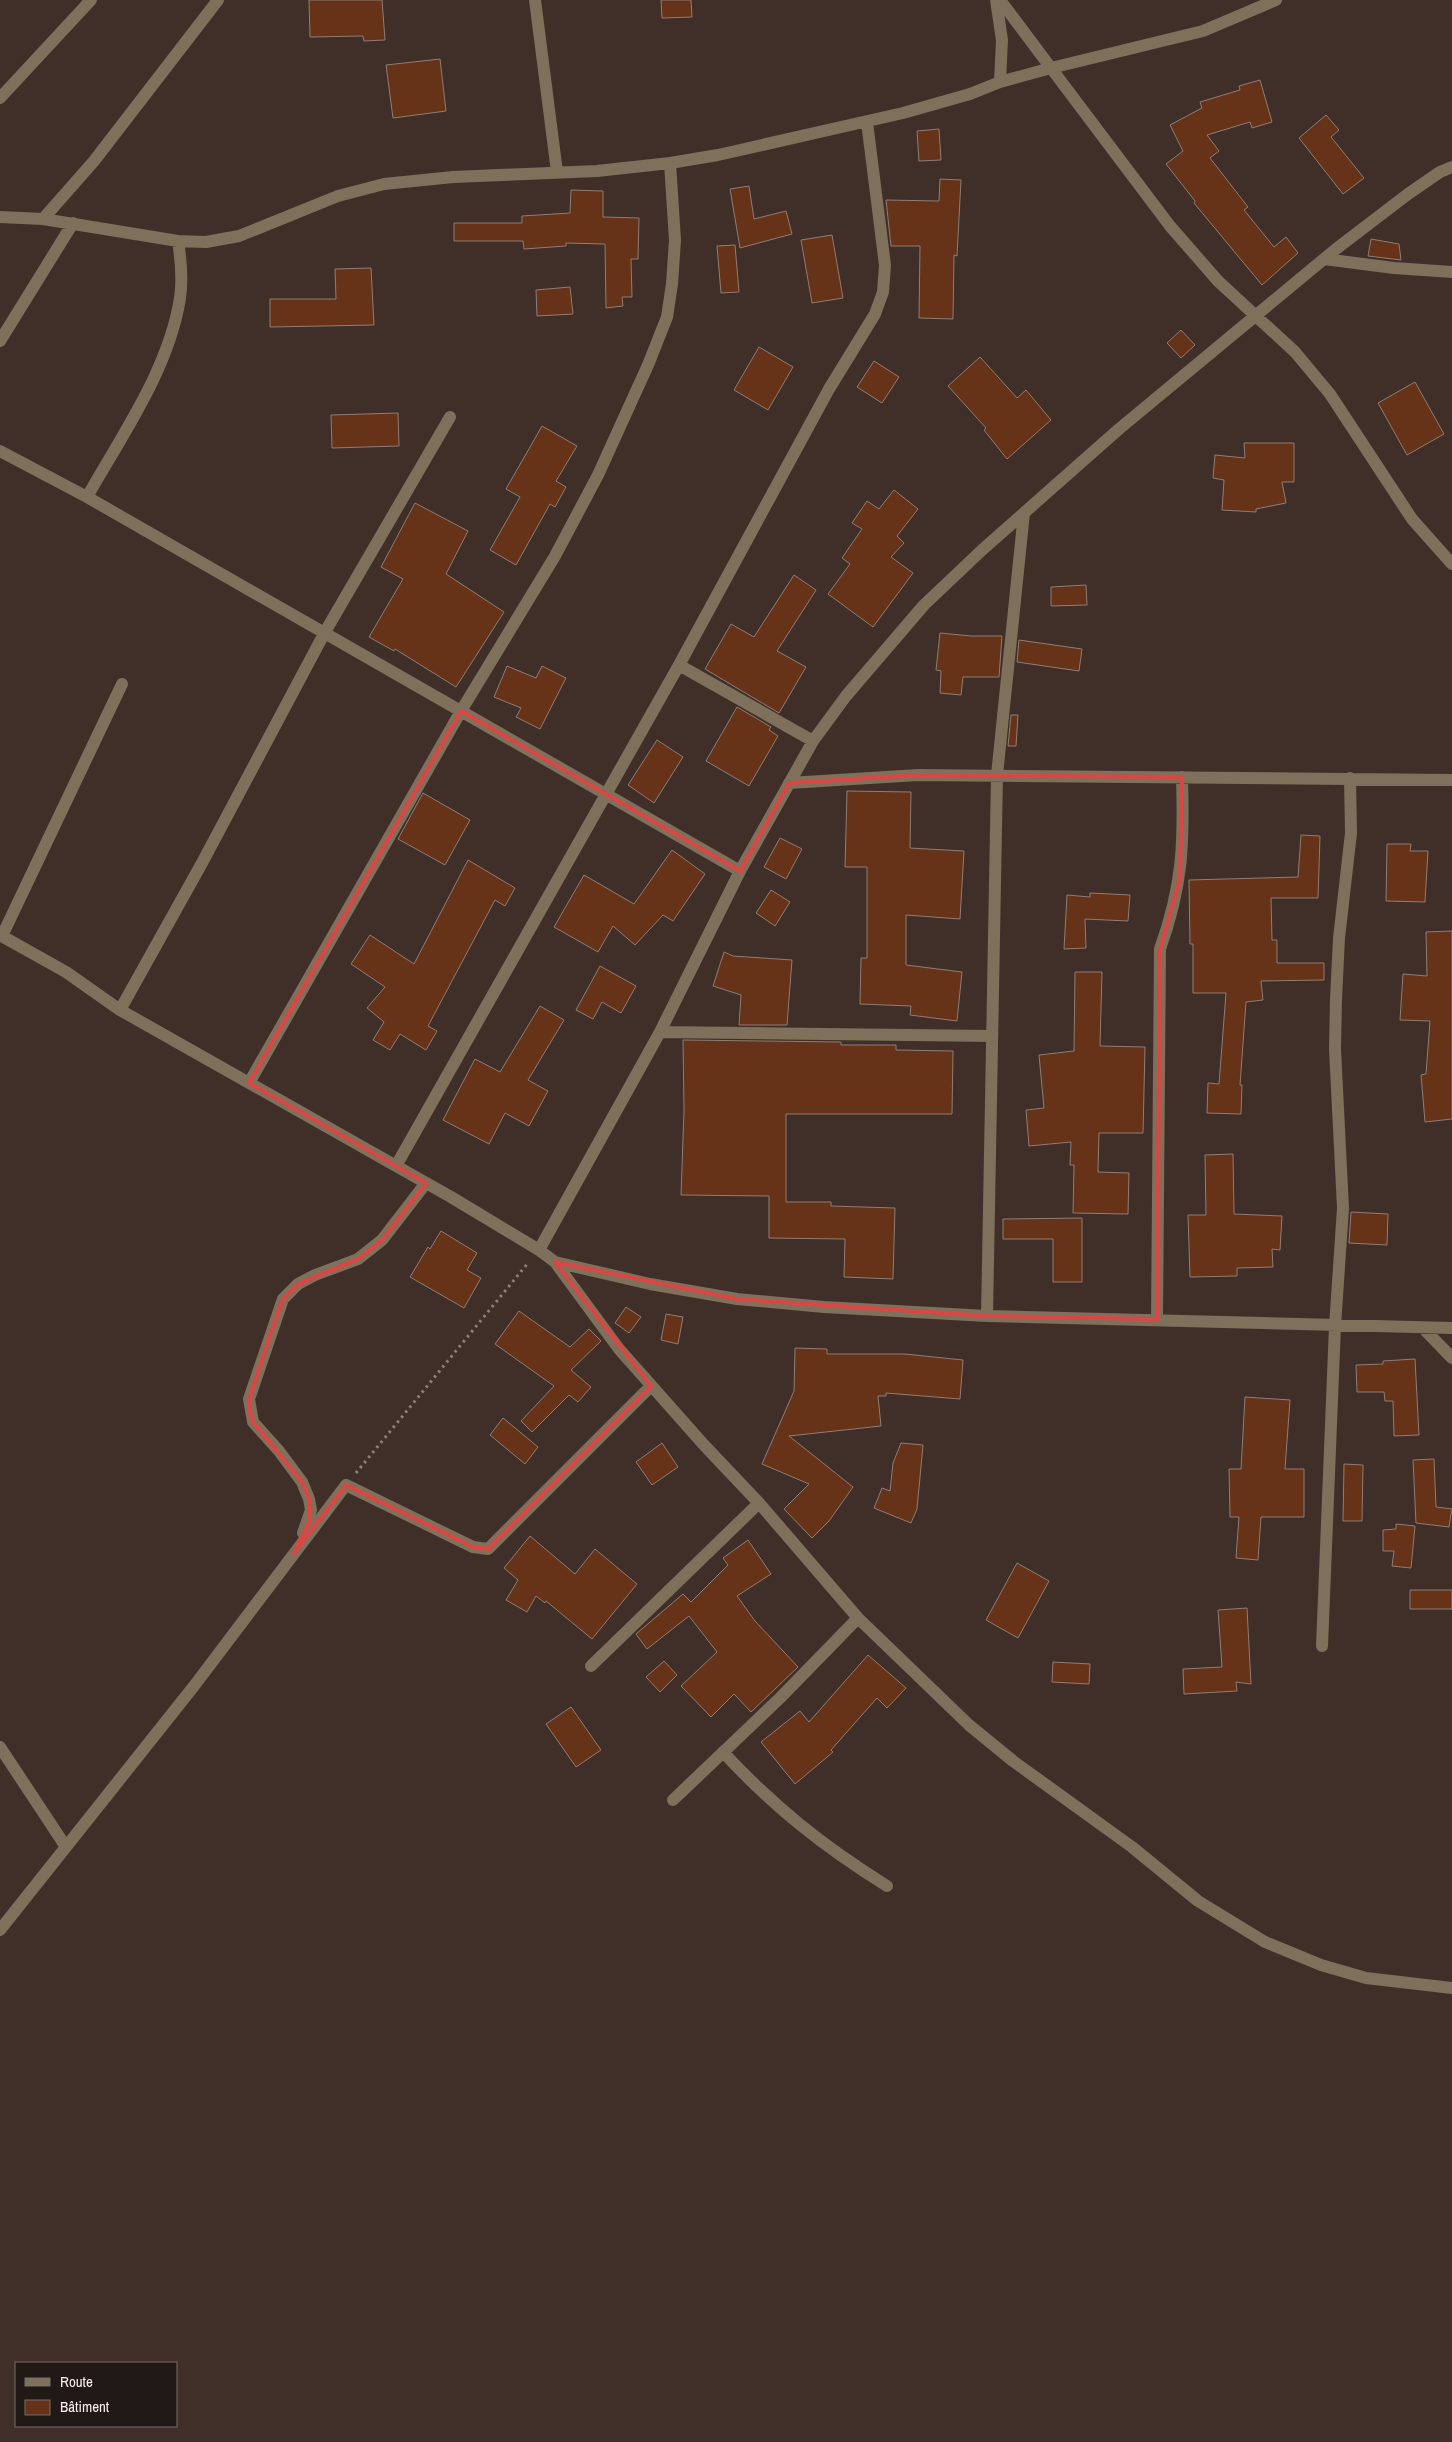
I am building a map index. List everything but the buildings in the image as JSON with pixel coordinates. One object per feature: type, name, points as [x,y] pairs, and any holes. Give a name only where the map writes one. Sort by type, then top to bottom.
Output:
[{"type":"street","points":[[0,98],[91,0]]},
{"type":"street","points":[[43,219],[94,161],[218,0]]},
{"type":"street","points":[[534,0],[557,172]]},
{"type":"street","points":[[996,0],[1002,40],[1000,82]]},
{"type":"street","points":[[1000,0],[1170,226],[1218,281],[1295,352],[1330,394],[1412,519],[1452,564]]},
{"type":"street","points":[[0,216],[73,223],[178,241],[206,242],[239,236],[338,196],[384,184],[452,177],[597,171],[670,163],[718,155],[867,122],[936,104],[1000,82],[1051,68],[1203,31],[1276,0]]},
{"type":"street","points":[[396,1166],[679,665],[829,389],[875,314],[883,292],[885,265],[867,122]]},
{"type":"street","points":[[249,1083],[460,711],[564,540],[598,475],[667,318],[674,240],[670,163]]},
{"type":"street","points":[[539,1250],[660,1032],[740,872],[812,740],[846,696],[924,605],[1119,429],[1324,259],[1408,194],[1440,172],[1452,167]]},
{"type":"street","points":[[0,341],[73,223]]},
{"type":"street","points":[[87,497],[148,389],[171,337],[180,298],[182,267],[178,241]]},
{"type":"street","points":[[1324,259],[1394,268],[1452,272]]},
{"type":"street","points":[[120,1010],[197,872],[325,632],[450,417]]},
{"type":"street","points":[[0,451],[87,497],[325,632],[740,872]]},
{"type":"street","points":[[987,1316],[997,775],[1024,513]]},
{"type":"street","points":[[679,665],[812,740]]},
{"type":"street","points":[[122,684],[1,935],[66,972],[120,1010],[426,1183],[539,1250],[555,1262],[619,1349],[760,1503],[858,1618],[969,1725],[1013,1761],[1132,1847],[1198,1901],[1265,1942],[1321,1965],[1366,1978],[1452,1988]]},
{"type":"street","points":[[789,783],[918,775],[1452,780]]},
{"type":"street","points":[[1157,1320],[1160,949],[1173,914],[1180,878],[1184,833],[1182,777]]},
{"type":"street","points":[[1322,1646],[1335,1326],[1343,1208],[1335,1050],[1336,999],[1339,938],[1351,833],[1350,778]]},
{"type":"street","points":[[660,1032],[992,1036]]},
{"type":"street","points":[[294,1553],[309,1522],[311,1510],[309,1499],[302,1482],[253,1422],[250,1412],[249,1399],[273,1326],[284,1299],[298,1284],[315,1275],[358,1259],[382,1240],[408,1210],[426,1183]]},
{"type":"street","points":[[555,1262],[650,1284],[737,1299],[824,1307],[987,1316],[1452,1328]]},
{"type":"street","points":[[1423,1328],[1452,1358]]},
{"type":"street","points":[[0,1930],[194,1686],[346,1485],[473,1547],[488,1549],[651,1386]]},
{"type":"street","points":[[591,1666],[760,1503]]},
{"type":"street","points":[[673,1800],[858,1618]]},
{"type":"street","points":[[1,1751],[66,1847]]},
{"type":"street","points":[[723,1752],[756,1788],[797,1824],[837,1855],[887,1886]]},
{"type":"path","points":[[346,1485],[539,1250]]},
{"type":"highlighted area","points":[[461,711],[740,871],[789,783],[918,775],[1182,777],[1180,878],[1160,949],[1157,1319],[987,1316],[737,1299],[555,1262],[651,1386],[488,1549],[473,1547],[346,1485],[294,1553],[309,1522],[309,1499],[302,1482],[253,1422],[250,1412],[249,1399],[273,1326],[283,1299],[298,1284],[358,1259],[382,1240],[426,1183],[249,1083]]}]
